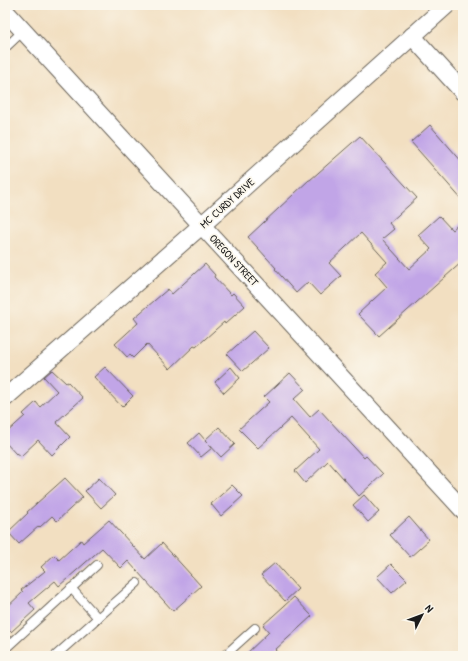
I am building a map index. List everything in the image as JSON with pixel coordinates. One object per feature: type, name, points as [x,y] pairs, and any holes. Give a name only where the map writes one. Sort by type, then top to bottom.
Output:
[{"type":"street","name":"MC CURDY DRIVE","points":[[5,398],[202,225],[447,5]]},
{"type":"street","name":"OREGON STREET","points":[[5,11],[463,510]]},
{"type":"street","points":[[412,36],[463,92]]},
{"type":"lane","points":[[5,48],[23,31]]},
{"type":"lane","points":[[5,649],[97,565]]},
{"type":"lane","points":[[55,656],[137,583]]},
{"type":"lane","points":[[71,588],[98,618]]},
{"type":"lane","points":[[224,656],[255,628]]},
{"type":"building","points":[[430,125],[463,163],[463,201],[411,142]]},
{"type":"building","points":[[360,136],[417,198],[389,223],[394,229],[382,239],[409,269],[431,249],[418,235],[439,216],[452,230],[463,220],[463,261],[379,336],[358,314],[387,287],[375,273],[387,262],[361,233],[329,263],[341,276],[320,295],[308,282],[296,293],[248,237],[309,180]]},
{"type":"building","points":[[205,264],[215,275],[214,277],[231,295],[233,293],[245,306],[225,324],[224,322],[196,347],[194,346],[170,369],[147,344],[133,358],[130,355],[127,357],[115,344],[138,323],[134,318],[168,289],[172,294]]},
{"type":"building","points":[[253,331],[269,348],[243,371],[227,354]]},
{"type":"building","points":[[105,367],[133,396],[122,407],[94,377]]},
{"type":"building","points":[[231,367],[240,378],[224,393],[215,382]]},
{"type":"building","points":[[52,370],[66,383],[68,382],[83,398],[56,422],[70,437],[52,455],[38,440],[21,456],[17,453],[16,454],[5,442],[5,434],[25,416],[23,414],[36,402],[40,407],[57,391],[44,377]]},
{"type":"building","points":[[290,373],[305,389],[294,399],[310,417],[319,409],[364,458],[366,456],[383,474],[359,496],[328,461],[305,483],[295,471],[319,449],[291,418],[258,448],[239,429],[269,402],[264,397]]},
{"type":"building","points":[[219,427],[235,444],[221,457],[205,440]]},
{"type":"building","points":[[199,433],[212,448],[201,457],[188,443]]},
{"type":"building","points":[[65,478],[83,497],[57,521],[52,516],[19,544],[8,532],[28,513],[27,512]]},
{"type":"building","points":[[99,478],[115,495],[101,508],[85,491]]},
{"type":"building","points":[[232,485],[243,496],[221,516],[211,504]]},
{"type":"building","points":[[364,495],[379,512],[368,522],[353,505]]},
{"type":"building","points":[[409,517],[429,540],[410,557],[390,535]]},
{"type":"building","points":[[109,520],[145,559],[162,543],[201,586],[173,611],[128,561],[121,568],[102,548],[59,586],[55,581],[29,603],[35,610],[11,632],[5,625],[5,609],[23,592],[21,590],[45,571],[41,567],[54,555],[59,560],[81,540],[83,543]]},
{"type":"building","points":[[275,563],[298,589],[285,601],[261,575]]},
{"type":"building","points":[[391,564],[407,580],[392,593],[377,577]]},
{"type":"building","points":[[294,597],[312,616],[275,650],[281,656],[244,656],[269,632],[263,625]]}]
